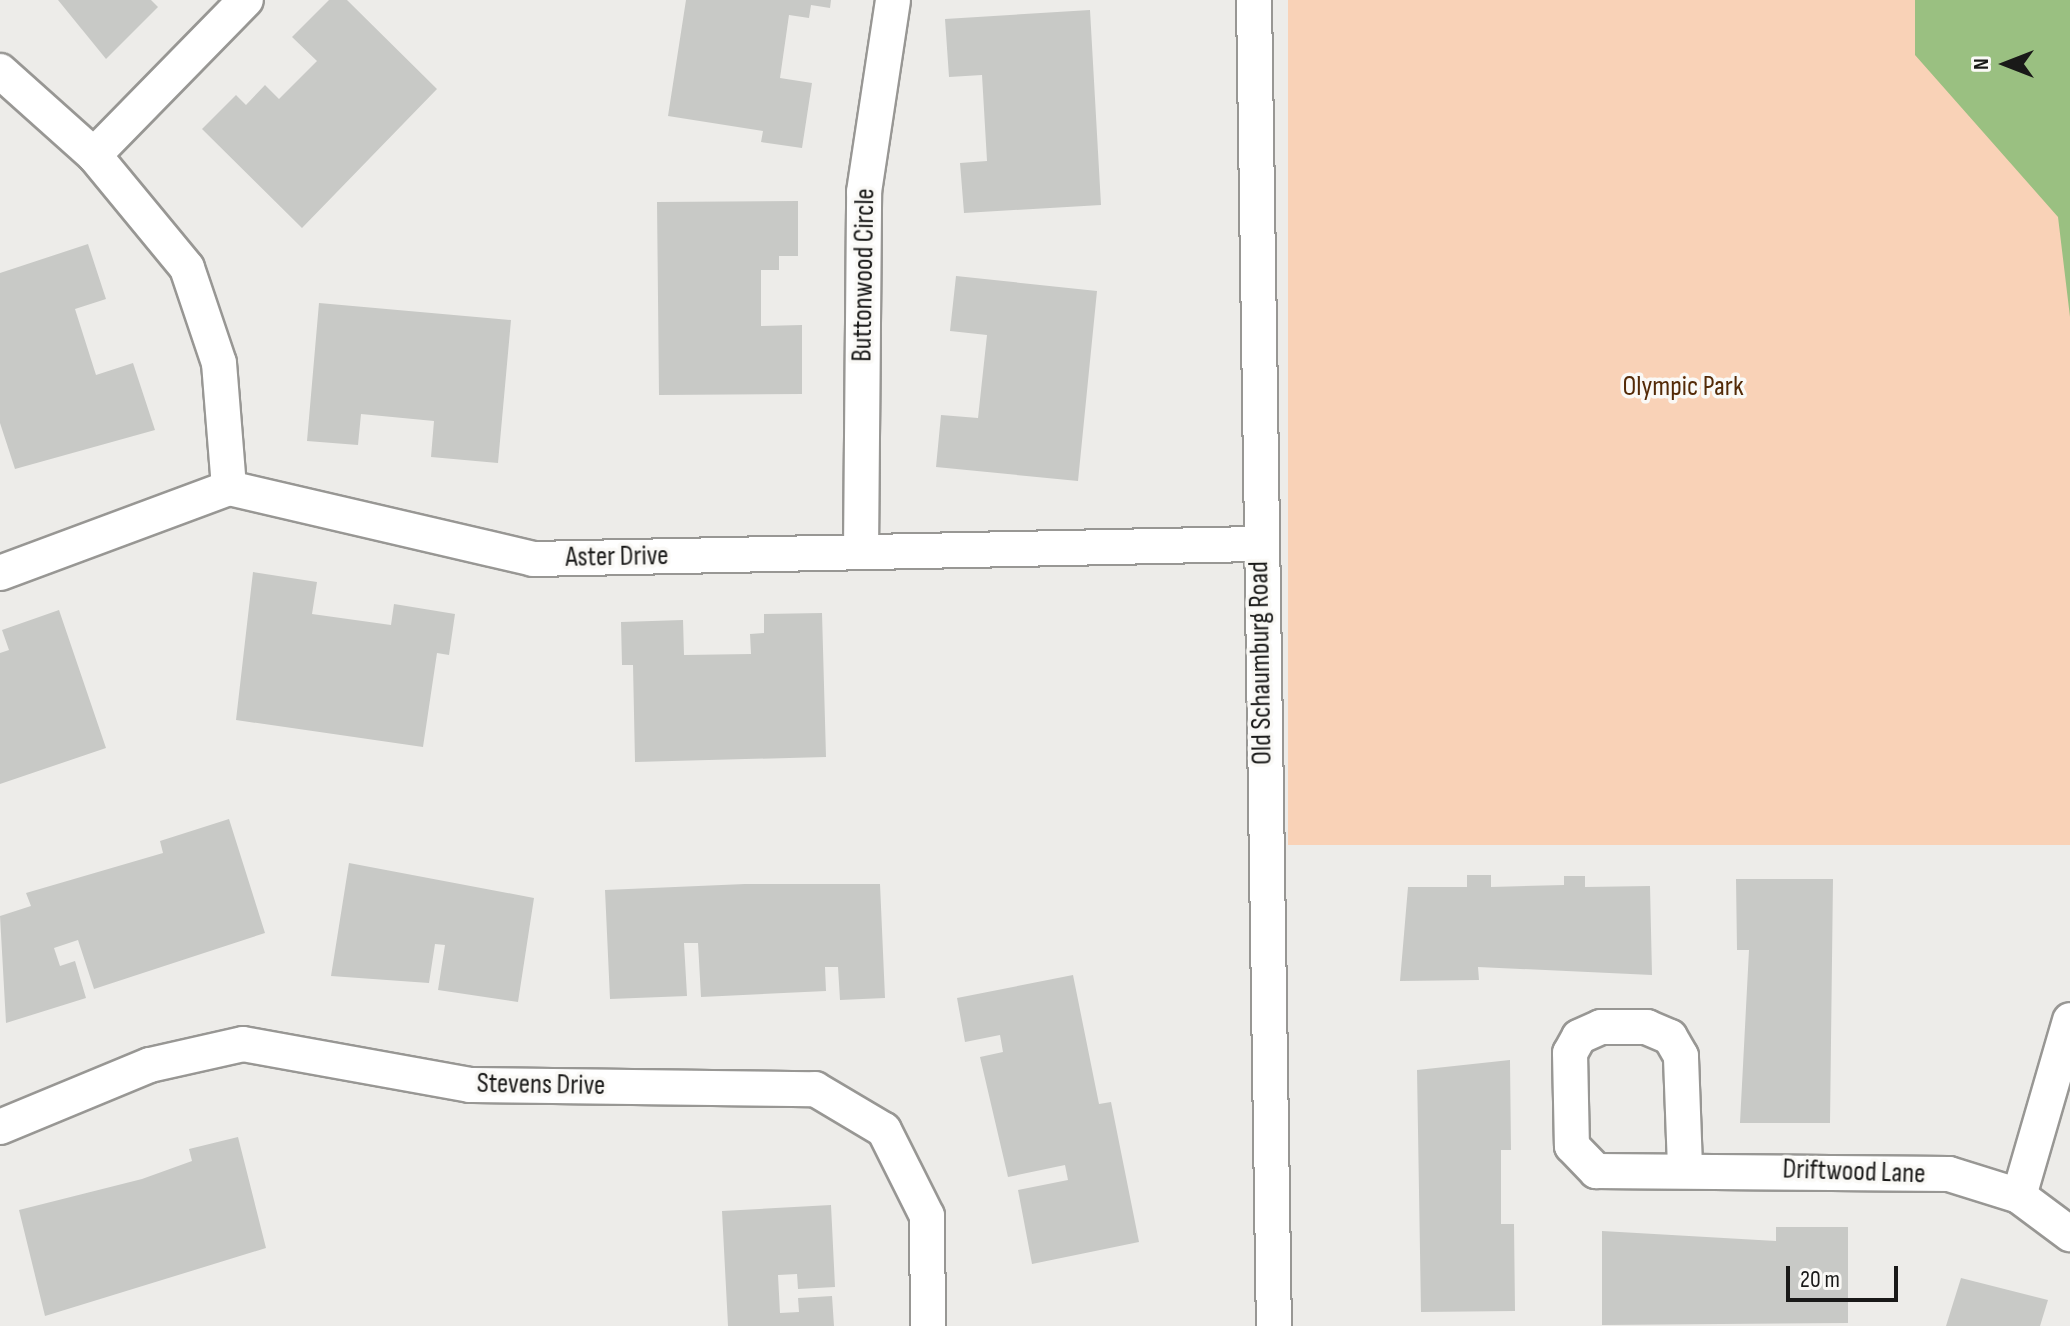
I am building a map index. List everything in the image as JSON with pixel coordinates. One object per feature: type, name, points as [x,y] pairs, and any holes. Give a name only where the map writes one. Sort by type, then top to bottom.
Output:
[{"type":"street","points":[[94,155],[246,0]]},
{"type":"street","name":"Buttonwood Circle","points":[[861,552],[864,192],[893,0]]},
{"type":"street","name":"Old Schaumburg Road","points":[[1254,0],[1258,544],[1274,1326]]},
{"type":"street","points":[[0,71],[94,155],[187,268],[219,363],[229,488],[0,573]]},
{"type":"street","name":"Aster Drive","points":[[229,488],[533,559],[1258,544]]},
{"type":"street","points":[[2019,1196],[2070,1020]]},
{"type":"street","name":"Driftwood Lane","points":[[1685,1167],[1681,1056],[1670,1037],[1647,1027],[1601,1027],[1579,1037],[1570,1053],[1576,1158],[1596,1171],[1685,1167],[1949,1174],[2019,1196],[2070,1234]]},
{"type":"street","name":"Stevens Drive","points":[[0,1127],[150,1065],[243,1044],[470,1085],[815,1089],[884,1130],[927,1216],[928,1326]]},
{"type":"green space","name":"Olympic Park","points":[[1288,0],[2070,0],[2070,845],[1288,845]]},
{"type":"shaded area","points":[[1915,0],[2070,0],[2070,317],[2058,217],[1915,55]]},
{"type":"building","points":[[58,0],[151,0],[158,7],[106,59]]},
{"type":"building","points":[[329,0],[347,0],[437,89],[302,228],[202,129],[236,95],[246,105],[265,85],[279,99],[317,61],[292,37]]},
{"type":"building","points":[[686,0],[831,0],[830,8],[811,5],[809,18],[789,15],[780,78],[812,83],[802,148],[761,142],[763,131],[668,116]]},
{"type":"building","points":[[1090,10],[1101,205],[964,213],[960,163],[987,161],[982,75],[949,77],[945,19]]},
{"type":"building","points":[[798,201],[798,256],[779,256],[779,270],[761,270],[761,326],[802,325],[802,394],[659,395],[657,202]]},
{"type":"building","points":[[88,244],[106,299],[75,309],[96,375],[133,363],[155,430],[15,469],[0,423],[0,273]]},
{"type":"building","points":[[956,276],[1097,291],[1078,481],[936,467],[941,415],[978,418],[987,335],[950,331]]},
{"type":"building","points":[[319,303],[511,320],[498,463],[431,457],[434,421],[361,414],[358,445],[307,441]]},
{"type":"building","points":[[253,572],[317,582],[312,614],[391,625],[394,604],[455,614],[449,655],[437,653],[423,747],[236,720]]},
{"type":"building","points":[[59,610],[106,748],[0,784],[0,653],[9,650],[2,630]]},
{"type":"building","points":[[822,613],[826,757],[635,762],[633,665],[622,665],[621,622],[683,620],[684,655],[751,654],[750,634],[764,633],[764,614]]},
{"type":"building","points":[[229,819],[265,933],[94,989],[78,940],[54,948],[60,966],[75,961],[86,998],[6,1023],[0,916],[31,906],[26,893],[163,853],[160,841]]},
{"type":"building","points":[[349,863],[534,898],[518,1002],[438,990],[445,945],[435,944],[429,983],[331,976]]},
{"type":"building","points":[[1467,875],[1491,875],[1491,887],[1564,885],[1564,876],[1585,876],[1585,887],[1650,886],[1652,975],[1478,967],[1479,980],[1400,981],[1408,887],[1467,887]]},
{"type":"building","points":[[1736,879],[1833,879],[1830,1123],[1740,1123],[1749,950],[1737,950]]},
{"type":"building","points":[[745,884],[880,884],[885,998],[840,1000],[838,967],[825,967],[826,991],[701,997],[698,943],[684,943],[687,996],[610,999],[605,890]]},
{"type":"building","points":[[1073,975],[1099,1104],[1111,1102],[1139,1242],[1032,1264],[1018,1190],[1068,1180],[1065,1165],[1008,1177],[980,1057],[1003,1052],[1000,1035],[965,1042],[957,998]]},
{"type":"building","points":[[1510,1060],[1511,1150],[1501,1150],[1501,1224],[1514,1224],[1515,1311],[1421,1312],[1417,1070]]},
{"type":"building","points":[[238,1137],[266,1248],[45,1316],[19,1210],[142,1179],[192,1161],[189,1149]]},
{"type":"building","points":[[831,1205],[835,1287],[798,1289],[797,1274],[778,1275],[780,1313],[799,1312],[798,1298],[832,1296],[834,1326],[728,1326],[722,1211]]},
{"type":"building","points":[[1776,1227],[1848,1227],[1848,1323],[1602,1325],[1602,1231],[1776,1241]]},
{"type":"building","points":[[1961,1278],[2048,1300],[2040,1326],[1946,1326]]}]
